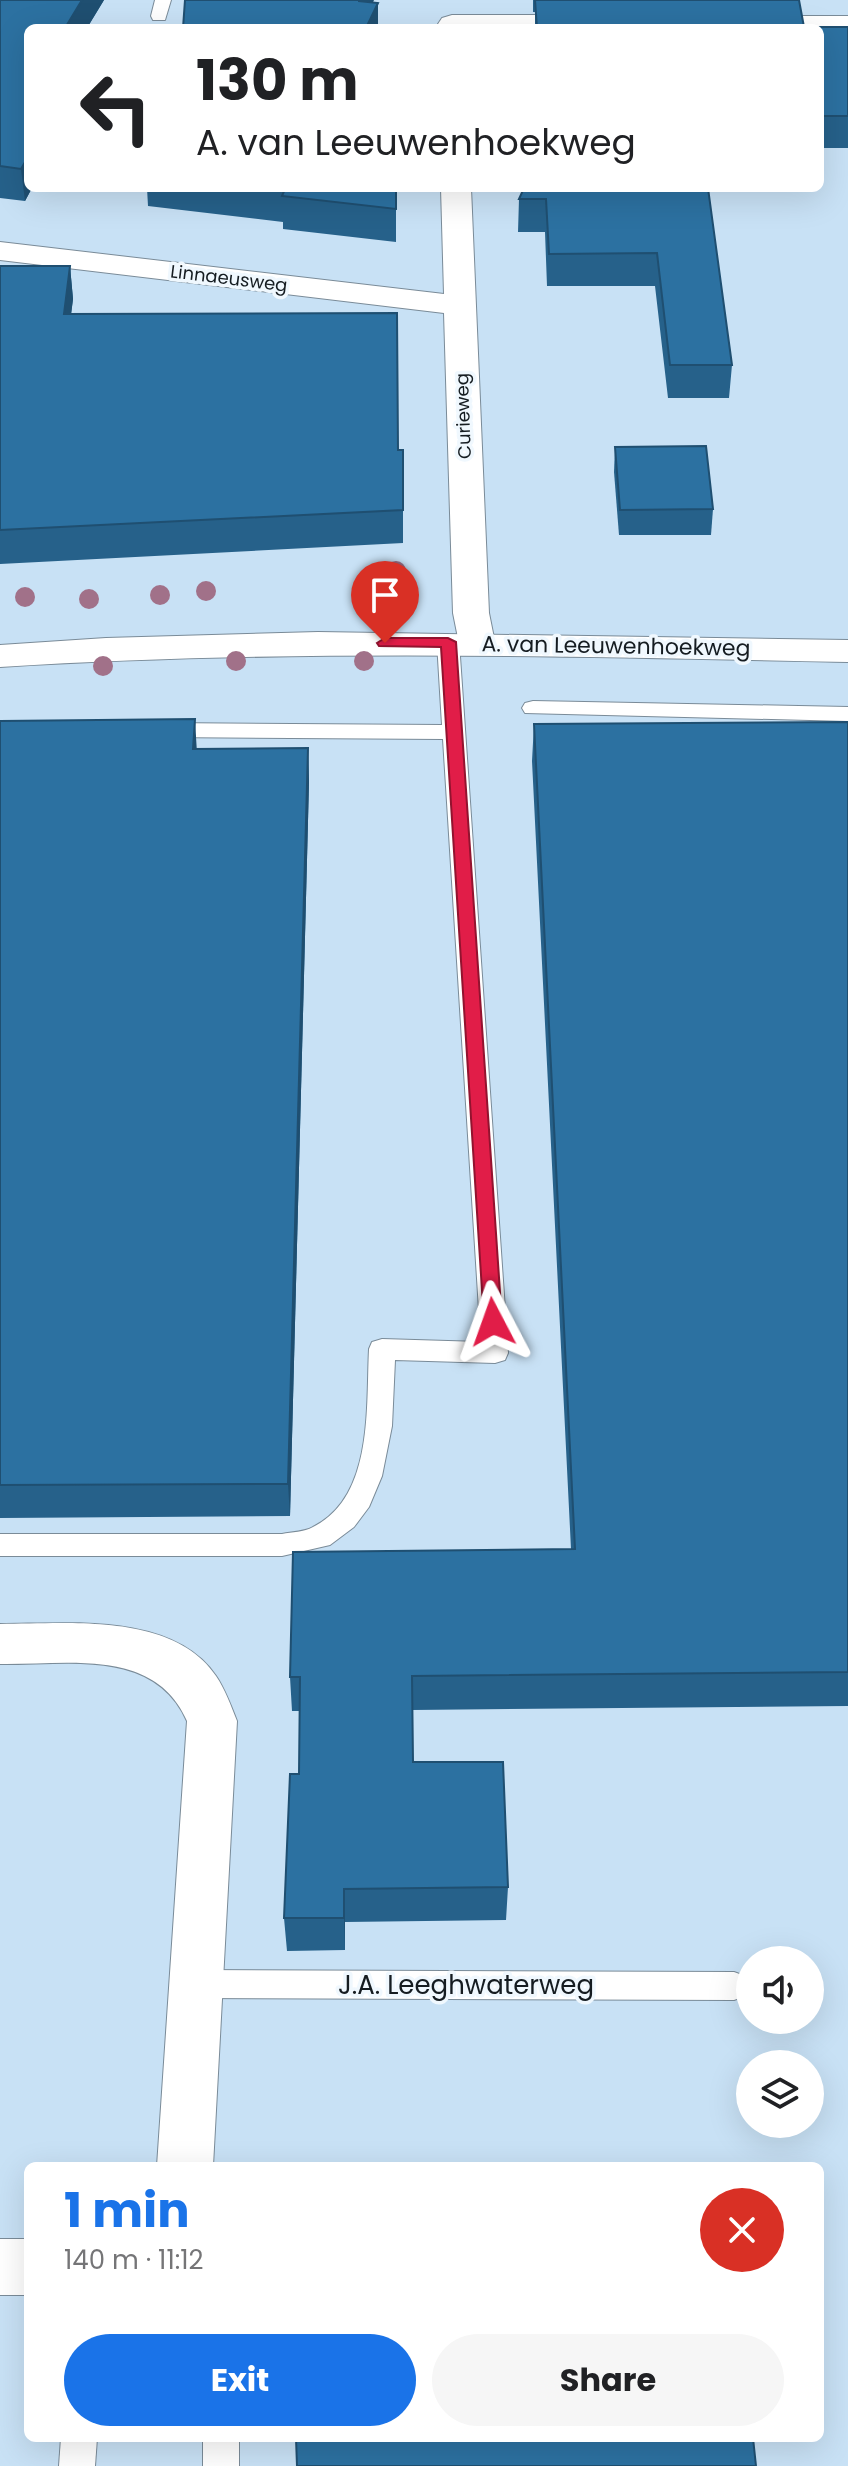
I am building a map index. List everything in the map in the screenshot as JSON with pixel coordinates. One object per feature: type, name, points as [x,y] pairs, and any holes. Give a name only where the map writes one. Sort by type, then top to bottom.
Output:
[{"type":"street","points":[[452,17],[626,24]]},
{"type":"street","points":[[824,25],[848,25]]},
{"type":"street","name":"Curieweg","points":[[456,192],[471,613],[462,643]]},
{"type":"street","name":"Linnaeusweg","points":[[0,251],[458,305]]},
{"type":"street","name":"A. van Leeuwenhoekweg","points":[[0,656],[131,646],[462,643],[848,651]]},
{"type":"street","points":[[0,1644],[124,1645],[168,1662],[198,1689],[212,1721],[185,2162]]},
{"type":"street","points":[[0,2267],[24,2267]]},
{"type":"lane","points":[[0,1545],[282,1545],[322,1536],[355,1507],[375,1461],[382,1349],[495,1353],[455,732],[462,643]]},
{"type":"lane","points":[[533,708],[848,714]]},
{"type":"lane","points":[[137,730],[455,732]]},
{"type":"lane","name":"J.A. Leeghwaterweg","points":[[197,1984],[734,1986]]},
{"type":"lane","points":[[77,2466],[79,2442]]},
{"type":"lane","points":[[221,2442],[221,2466]]},
{"type":"shaded area","points":[[0,0],[848,0],[848,2466],[0,2466]]},
{"type":"building","points":[[0,0],[82,0],[67,24],[24,24],[24,164],[21,169],[0,166]]},
{"type":"building","points":[[185,0],[359,0],[378,3],[368,24],[183,24]]},
{"type":"building","points":[[535,0],[799,0],[803,24],[537,24]]},
{"type":"building","points":[[824,27],[848,27],[848,116],[824,116]]},
{"type":"building","points":[[284,192],[396,192],[396,209],[282,196]]},
{"type":"building","points":[[522,192],[709,192],[732,365],[670,365],[657,253],[549,254],[546,199],[519,199]]},
{"type":"building","points":[[0,266],[70,266],[64,314],[397,313],[398,450],[403,450],[403,510],[0,530]]},
{"type":"building","points":[[706,446],[713,509],[620,510],[615,447]]},
{"type":"building","points":[[195,719],[193,749],[308,748],[288,1484],[0,1485],[0,721]]},
{"type":"building","points":[[848,722],[848,1672],[412,1676],[413,1762],[503,1762],[508,1887],[344,1889],[344,1918],[284,1918],[290,1774],[299,1774],[300,1677],[290,1677],[293,1552],[575,1549],[534,724]]},
{"type":"building","points":[[296,2442],[753,2442],[756,2466],[297,2466]]},
{"type":"route","points":[[385,643],[448,642],[493,1322]]}]
